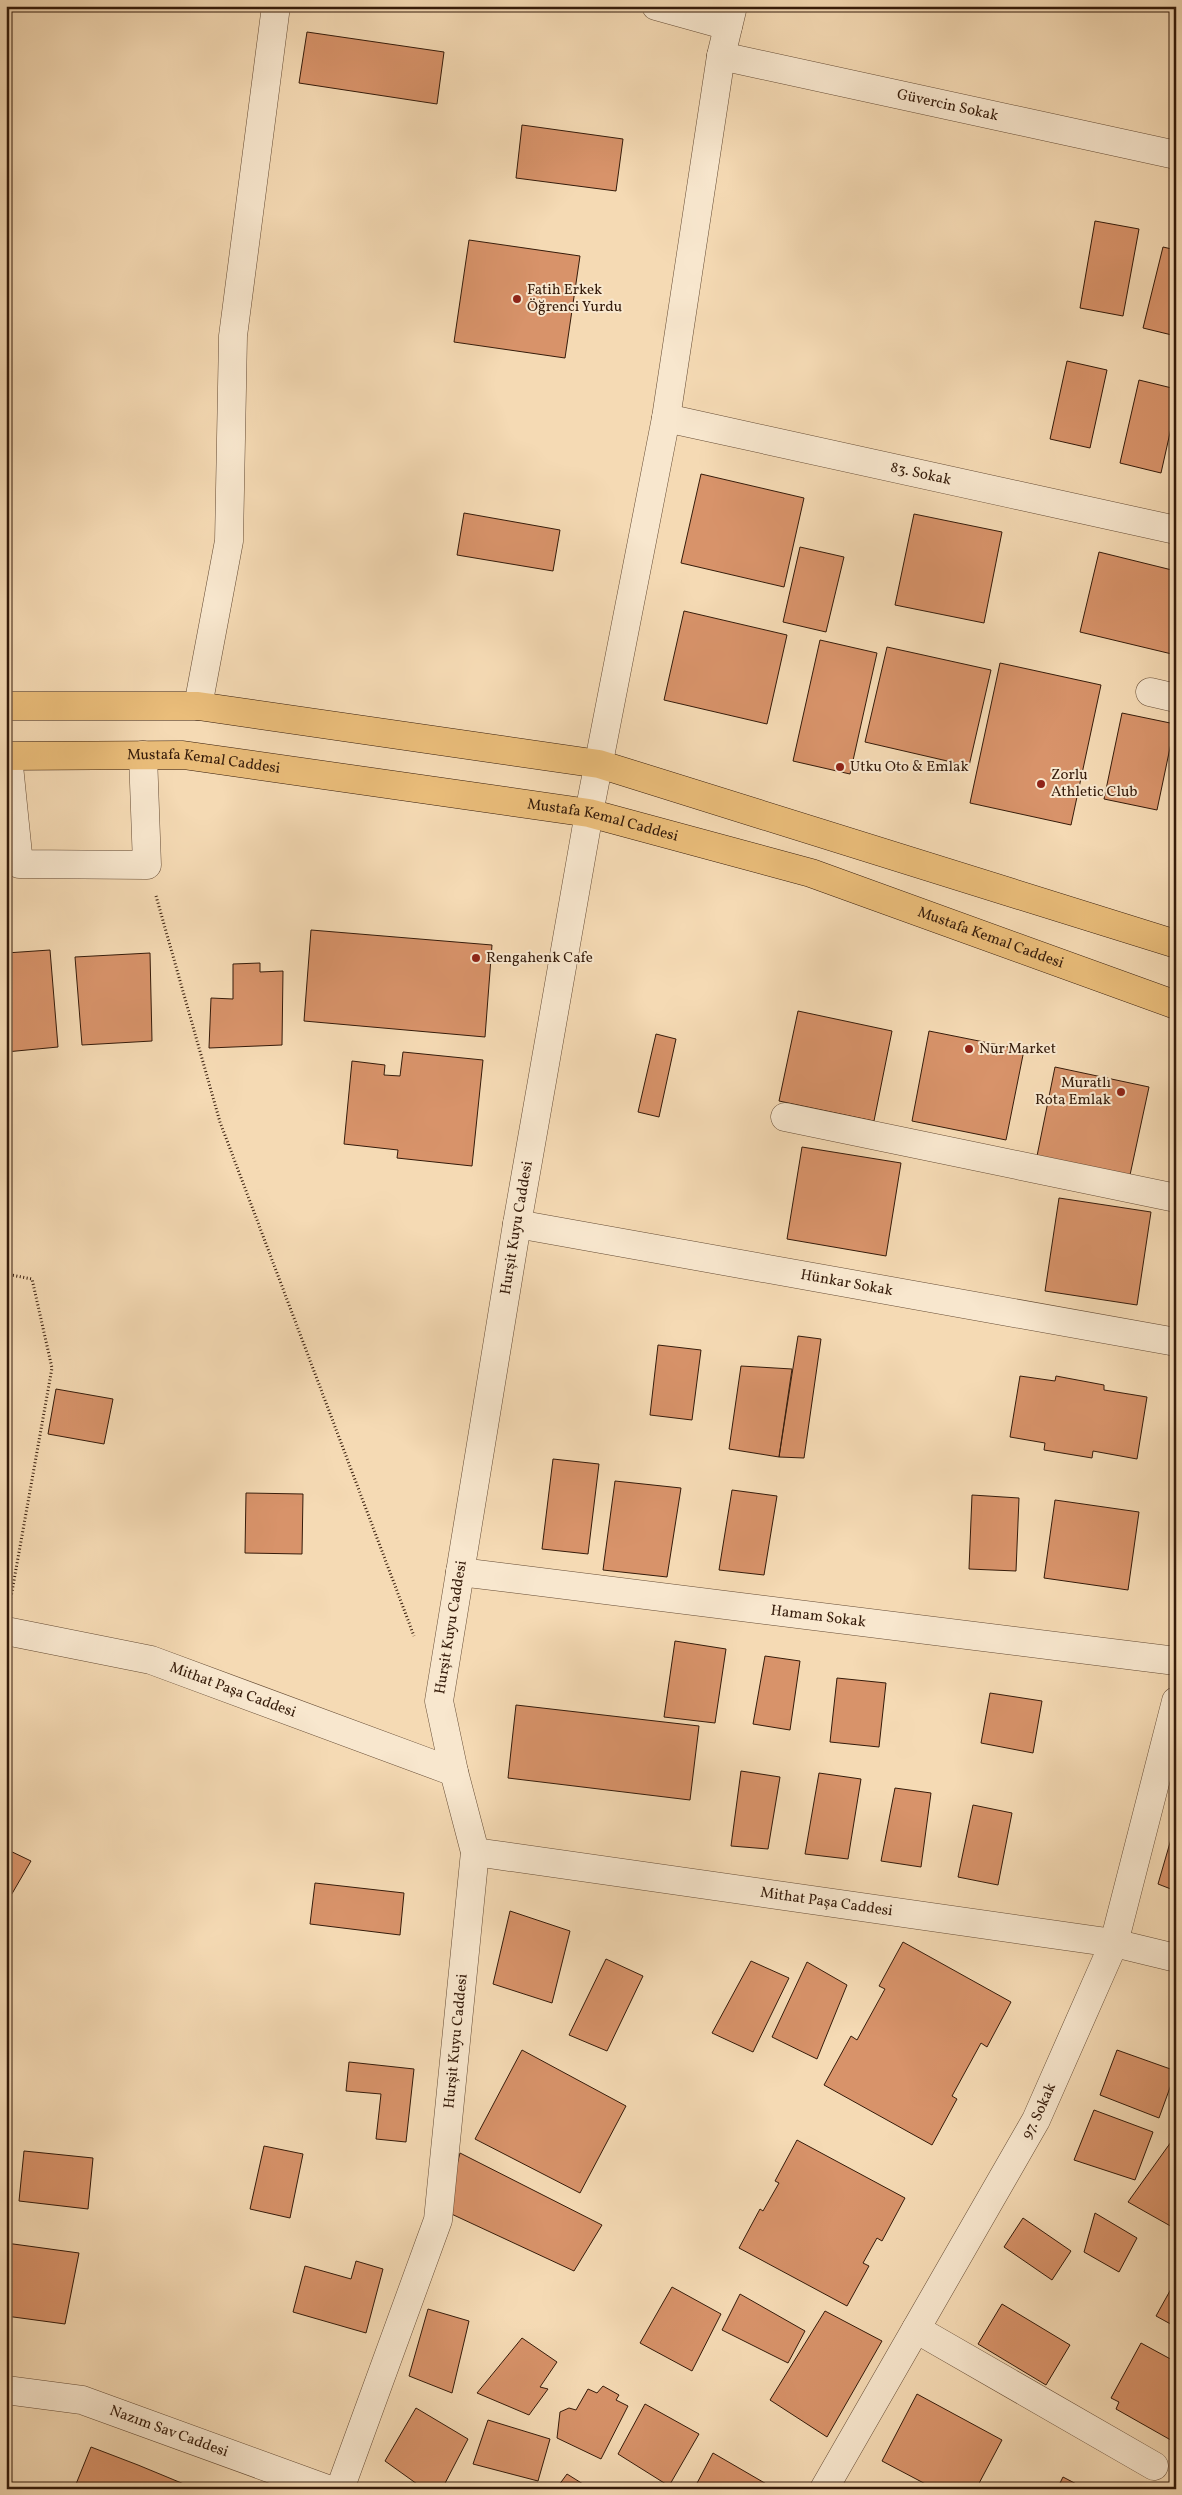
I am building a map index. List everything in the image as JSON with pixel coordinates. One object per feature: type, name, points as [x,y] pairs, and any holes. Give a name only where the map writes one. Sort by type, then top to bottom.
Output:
[{"type":"main road","points":[[6,706],[198,706],[599,764],[1176,944]]},
{"type":"main road","name":"Mustafa Kemal Caddesi","points":[[7,756],[183,755],[589,813],[811,873],[1176,1004]]},
{"type":"street","points":[[198,706],[228,542],[233,336],[276,6]]},
{"type":"street","points":[[656,6],[731,16]]},
{"type":"street","name":"Hurşit Kuyu Caddesi","points":[[340,2489],[438,2220],[475,1852],[454,1772],[439,1701],[517,1224],[589,813],[666,418],[721,56],[731,16]]},
{"type":"street","name":"Güvercin Sokak","points":[[721,56],[1176,155]]},
{"type":"street","name":"83. Sokak","points":[[666,418],[1176,530]]},
{"type":"street","points":[[1150,692],[1176,698]]},
{"type":"street","points":[[7,756],[19,864],[147,864],[143,755]]},
{"type":"street","points":[[785,1117],[1176,1198]]},
{"type":"street","name":"Hünkar Sokak","points":[[517,1224],[1176,1342]]},
{"type":"street","name":"Hamam Sokak","points":[[460,1572],[1176,1661]]},
{"type":"street","name":"Mithat Paşa Caddesi","points":[[8,1618],[151,1660],[454,1772]]},
{"type":"street","name":"97. Sokak","points":[[824,2489],[1036,2120],[1114,1943],[1176,1701]]},
{"type":"street","name":"Mithat Paşa Caddesi","points":[[475,1852],[1114,1943],[1176,1958]]},
{"type":"street","points":[[916,2329],[1154,2466]]},
{"type":"street","name":"Nazım Sav Caddesi","points":[[6,2390],[82,2400],[327,2489]]},
{"type":"path","points":[[147,864],[220,1122],[415,1638]]},
{"type":"path","points":[[6,1274],[32,1279],[52,1368],[8,1618]]},
{"type":"building","points":[[307,32],[444,52],[437,104],[299,83]]},
{"type":"building","points":[[522,125],[623,139],[616,191],[516,178]]},
{"type":"building","points":[[1095,221],[1139,229],[1123,316],[1080,308]]},
{"type":"building","name":"Fatih Erkek Öğrenci Yurdu","points":[[469,240],[580,256],[565,358],[454,342]]},
{"type":"building","points":[[1163,247],[1176,250],[1176,336],[1143,328]]},
{"type":"building","points":[[1067,361],[1107,370],[1090,448],[1050,439]]},
{"type":"building","points":[[1139,380],[1176,389],[1176,406],[1161,473],[1120,463]]},
{"type":"building","points":[[701,474],[804,498],[784,587],[681,563]]},
{"type":"building","points":[[464,513],[560,530],[553,571],[457,555]]},
{"type":"building","points":[[914,514],[1002,532],[984,623],[895,605]]},
{"type":"building","points":[[800,547],[844,557],[826,632],[783,622]]},
{"type":"building","points":[[1099,552],[1176,571],[1176,655],[1080,632]]},
{"type":"building","points":[[684,611],[787,635],[767,724],[664,700]]},
{"type":"building","points":[[820,640],[877,653],[850,774],[793,761]]},
{"type":"building","points":[[887,647],[991,670],[969,766],[865,742]]},
{"type":"building","points":[[1000,663],[1101,685],[1071,825],[970,803]]},
{"type":"building","points":[[1122,713],[1175,724],[1157,810],[1104,799]]},
{"type":"building","points":[[311,930],[492,945],[485,1037],[304,1021]]},
{"type":"building","points":[[50,950],[58,1047],[6,1052],[6,953]]},
{"type":"building","points":[[150,953],[152,1041],[82,1045],[75,957]]},
{"type":"building","points":[[260,963],[260,972],[283,971],[282,1045],[209,1048],[211,998],[233,999],[233,964]]},
{"type":"building","points":[[798,1011],[892,1031],[874,1121],[779,1101]]},
{"type":"building","points":[[929,1031],[1024,1050],[1006,1140],[912,1121]]},
{"type":"building","points":[[656,1034],[676,1039],[659,1117],[638,1112]]},
{"type":"building","points":[[403,1052],[483,1060],[472,1166],[397,1158],[398,1150],[344,1144],[352,1061],[385,1065],[384,1075],[400,1076]]},
{"type":"building","points":[[1055,1067],[1149,1087],[1130,1175],[1037,1156]]},
{"type":"building","points":[[802,1147],[901,1163],[886,1256],[787,1239]]},
{"type":"building","points":[[1059,1198],[1151,1212],[1137,1305],[1045,1291]]},
{"type":"building","points":[[798,1336],[821,1339],[804,1458],[779,1457]]},
{"type":"building","points":[[658,1345],[701,1350],[692,1420],[650,1415]]},
{"type":"building","points":[[741,1366],[792,1369],[779,1457],[729,1449]]},
{"type":"building","points":[[1020,1376],[1055,1381],[1056,1376],[1104,1385],[1104,1390],[1147,1397],[1137,1459],[1093,1451],[1092,1458],[1044,1450],[1045,1443],[1010,1437]]},
{"type":"building","points":[[56,1389],[113,1399],[104,1444],[48,1434]]},
{"type":"building","points":[[553,1459],[599,1464],[588,1554],[542,1549]]},
{"type":"building","points":[[615,1481],[681,1488],[667,1577],[603,1570]]},
{"type":"building","points":[[732,1490],[777,1496],[764,1575],[719,1570]]},
{"type":"building","points":[[246,1493],[303,1494],[302,1554],[245,1553]]},
{"type":"building","points":[[972,1495],[1019,1498],[1016,1571],[969,1569]]},
{"type":"building","points":[[1055,1500],[1139,1512],[1128,1590],[1044,1578]]},
{"type":"building","points":[[675,1641],[726,1649],[715,1723],[664,1717]]},
{"type":"building","points":[[765,1656],[800,1661],[790,1730],[753,1724]]},
{"type":"building","points":[[837,1678],[886,1683],[879,1747],[830,1742]]},
{"type":"building","points":[[990,1693],[1042,1701],[1033,1753],[981,1743]]},
{"type":"building","points":[[516,1705],[699,1726],[690,1800],[508,1778]]},
{"type":"building","points":[[741,1771],[780,1777],[768,1849],[731,1846]]},
{"type":"building","points":[[819,1773],[861,1779],[848,1859],[805,1854]]},
{"type":"building","points":[[895,1788],[931,1793],[921,1867],[881,1861]]},
{"type":"building","points":[[973,1805],[1012,1813],[998,1885],[958,1877]]},
{"type":"building","points":[[1176,1822],[1176,1891],[1158,1884]]},
{"type":"building","points":[[6,1849],[31,1861],[6,1904]]},
{"type":"building","points":[[315,1883],[404,1893],[400,1935],[310,1924]]},
{"type":"building","points":[[510,1911],[570,1931],[552,2003],[493,1984]]},
{"type":"building","points":[[903,1942],[1011,2002],[987,2047],[981,2043],[952,2096],[957,2099],[932,2145],[824,2085],[851,2036],[857,2040],[885,1989],[879,1986]]},
{"type":"building","points":[[606,1959],[643,1976],[607,2051],[569,2035]]},
{"type":"building","points":[[751,1961],[789,1978],[753,2052],[712,2033]]},
{"type":"building","points":[[807,1962],[847,1985],[817,2059],[772,2037]]},
{"type":"building","points":[[522,2050],[626,2106],[580,2193],[475,2139]]},
{"type":"building","points":[[1117,2050],[1176,2071],[1159,2118],[1100,2095]]},
{"type":"building","points":[[349,2062],[414,2069],[406,2142],[376,2139],[381,2094],[346,2091]]},
{"type":"building","points":[[1094,2110],[1153,2132],[1135,2180],[1074,2160]]},
{"type":"building","points":[[1176,2135],[1176,2226],[1174,2228],[1128,2202]]},
{"type":"building","points":[[797,2140],[905,2198],[882,2241],[877,2238],[863,2263],[869,2266],[847,2306],[739,2248],[760,2209],[763,2211],[779,2183],[775,2181]]},
{"type":"building","points":[[264,2146],[303,2154],[290,2218],[250,2209]]},
{"type":"building","points":[[24,2151],[93,2158],[88,2209],[19,2201]]},
{"type":"building","points":[[460,2153],[602,2225],[574,2271],[445,2211]]},
{"type":"building","points":[[1095,2213],[1137,2238],[1119,2272],[1084,2252]]},
{"type":"building","points":[[1023,2218],[1071,2251],[1052,2280],[1004,2247]]},
{"type":"building","points":[[6,2243],[79,2253],[65,2324],[6,2316]]},
{"type":"building","points":[[356,2261],[383,2269],[366,2333],[293,2312],[305,2266],[351,2279]]},
{"type":"building","points":[[1176,2280],[1176,2327],[1156,2316]]},
{"type":"building","points":[[672,2287],[721,2314],[692,2371],[640,2343]]},
{"type":"building","points":[[740,2294],[805,2331],[788,2363],[722,2330]]},
{"type":"building","points":[[1002,2304],[1070,2345],[1046,2385],[978,2344]]},
{"type":"building","points":[[428,2309],[469,2321],[452,2393],[409,2376]]},
{"type":"building","points":[[825,2311],[882,2341],[827,2437],[770,2400]]},
{"type":"building","points":[[522,2338],[557,2362],[540,2387],[548,2389],[529,2415],[477,2393]]},
{"type":"building","points":[[1141,2343],[1176,2362],[1176,2443],[1116,2409],[1119,2402],[1111,2398]]},
{"type":"building","points":[[603,2386],[619,2395],[616,2400],[628,2406],[601,2459],[557,2438],[560,2412],[569,2408],[576,2410],[588,2389],[597,2393]]},
{"type":"building","points":[[917,2394],[1002,2440],[976,2489],[935,2489],[882,2461]]},
{"type":"building","points":[[645,2404],[699,2434],[669,2486],[618,2454]]},
{"type":"building","points":[[416,2408],[468,2439],[442,2489],[424,2489],[385,2461]]},
{"type":"building","points":[[488,2420],[550,2439],[538,2481],[473,2464]]},
{"type":"building","points":[[91,2447],[138,2465],[196,2489],[74,2489]]},
{"type":"building","points":[[713,2453],[775,2489],[701,2489],[696,2485]]},
{"type":"building","points":[[567,2474],[591,2489],[556,2489]]},
{"type":"building","points":[[1063,2477],[1086,2489],[1057,2489]]},
{"type":"place","name":"Fatih Erkek Öğrenci Yurdu","points":[[517,299]]},
{"type":"place","name":"Utku Oto & Emlak","points":[[840,767]]},
{"type":"place","name":"Zorlu Athletic Club","points":[[1041,784]]},
{"type":"place","name":"Rengahenk Cafe","points":[[476,958]]},
{"type":"place","name":"Nur Market","points":[[969,1049]]},
{"type":"place","name":"Muratlı Rota Emlak","points":[[1121,1092]]}]
